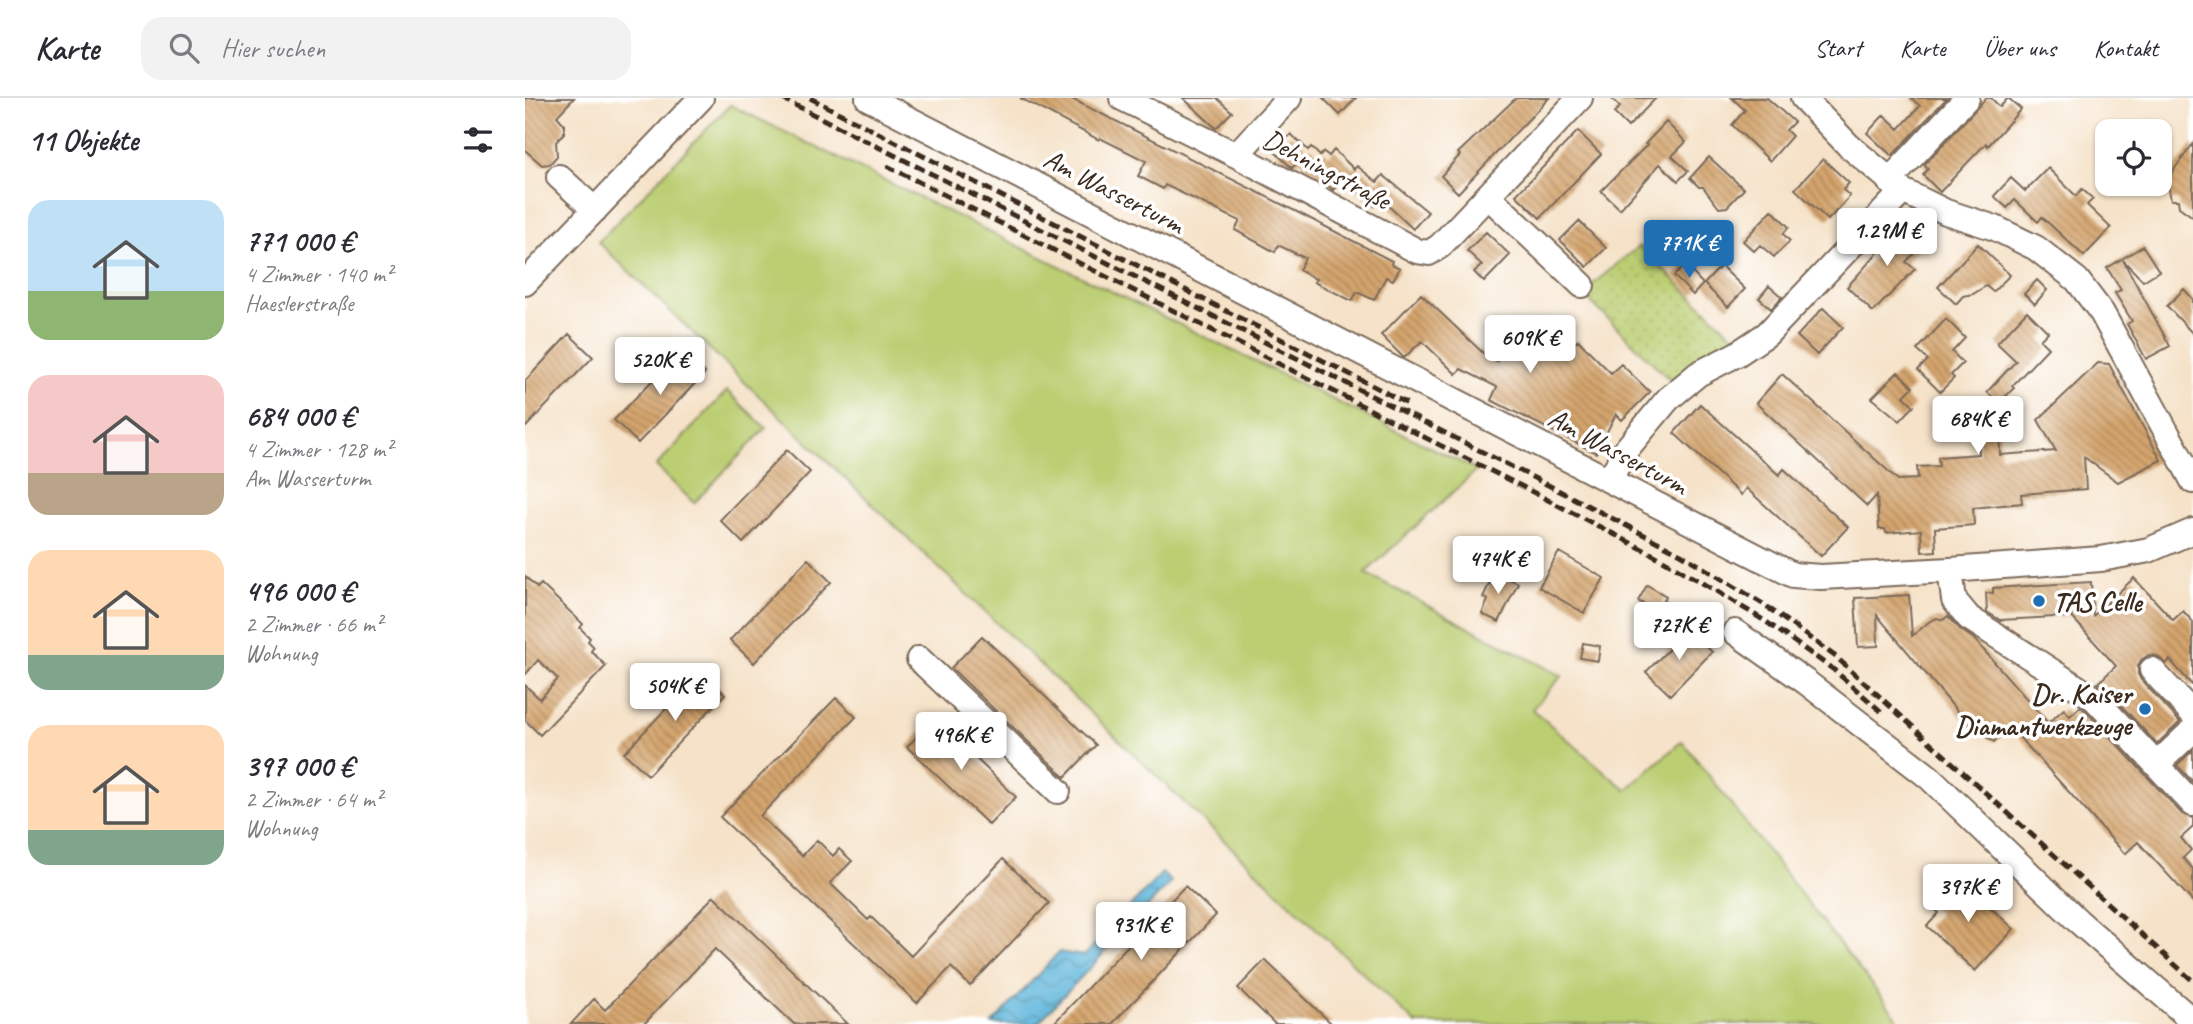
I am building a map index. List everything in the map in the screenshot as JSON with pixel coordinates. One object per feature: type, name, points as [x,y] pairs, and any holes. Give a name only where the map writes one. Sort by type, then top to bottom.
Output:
[{"type":"street","points":[[525,283],[702,98]]},
{"type":"street","name":"Am Wasserturm","points":[[868,98],[1793,575],[1821,577],[1950,570],[2130,555],[2160,546],[2193,531]]},
{"type":"street","name":"Dehningstraße","points":[[1122,98],[1417,251],[1429,253],[1440,246],[1488,196]]},
{"type":"street","points":[[1236,155],[1289,98]]},
{"type":"street","points":[[1580,98],[1488,196],[1583,285]]},
{"type":"street","points":[[1803,98],[1849,146],[1896,186],[1947,212],[1995,228],[2026,243],[2077,280],[2102,313],[2193,481]]},
{"type":"street","points":[[1610,480],[1624,452],[1668,399],[1698,374],[1737,354],[1767,334],[1896,186],[1967,98]]},
{"type":"street","points":[[559,177],[595,210]]},
{"type":"street","points":[[1950,570],[1954,600],[1969,618],[2095,698],[2193,804]]},
{"type":"street","points":[[1735,632],[1806,682],[1929,777],[2078,921],[2193,1021]]},
{"type":"street","points":[[919,659],[1058,791]]},
{"type":"street","points":[[2153,670],[2193,714]]},
{"type":"street","points":[[2157,764],[2193,730]]},
{"type":"green space","points":[[730,105],[1477,470],[1365,573],[1562,676],[1532,709],[1626,790],[1682,741],[1902,1024],[1416,1024],[598,242]]},
{"type":"green space","points":[[1639,246],[1739,341],[1672,382],[1582,293]]},
{"type":"green space","points":[[727,391],[766,428],[694,503],[656,466]]},
{"type":"water","points":[[1162,873],[1171,882],[1037,1024],[992,1024],[1059,952],[1084,956]]},
{"type":"building","points":[[525,98],[574,98],[557,116],[564,124],[564,133],[556,142],[557,156],[550,164],[542,165],[525,150]]},
{"type":"building","points":[[1020,98],[1070,98],[1303,215],[1392,261],[1391,264],[1400,268],[1393,280],[1386,277],[1374,300],[1357,292],[1352,301],[1314,282],[1316,279],[1299,270],[1305,258],[1278,245],[1275,252],[1235,230],[1240,221],[1165,185],[1163,189],[1138,176],[1146,161],[1100,138],[1099,140]]},
{"type":"building","points":[[1183,98],[1217,98],[1232,112],[1216,128]]},
{"type":"building","points":[[1323,98],[1356,98],[1340,115]]},
{"type":"building","points":[[1516,98],[1549,98],[1458,193],[1441,176],[1460,155],[1458,153]]},
{"type":"building","points":[[1611,98],[1656,98],[1628,127],[1614,113],[1620,107]]},
{"type":"building","points":[[1732,98],[1767,98],[1794,122],[1786,130],[1792,136],[1770,161],[1732,125],[1745,110]]},
{"type":"building","points":[[1911,98],[1947,98],[1892,156],[1867,133],[1884,115],[1899,129],[1920,106]]},
{"type":"building","points":[[1986,98],[1991,98],[2000,107],[2008,98],[2021,109],[1988,146],[1986,143],[1940,192],[1923,175],[1928,169],[1924,165]]},
{"type":"building","points":[[1666,122],[1686,142],[1672,156],[1688,171],[1678,181],[1660,164],[1620,209],[1601,191]]},
{"type":"building","points":[[1578,131],[1601,154],[1540,218],[1516,195]]},
{"type":"building","points":[[1291,134],[1308,150],[1311,147],[1320,156],[1324,152],[1329,156],[1334,150],[1354,169],[1357,166],[1377,182],[1383,175],[1428,212],[1413,229],[1381,199],[1375,206],[1344,178],[1333,190],[1300,160],[1292,168],[1275,152]]},
{"type":"building","points":[[2193,144],[2193,217],[2179,207],[2178,200],[2171,200],[2172,172]]},
{"type":"building","points":[[1709,157],[1744,189],[1727,207],[1719,208],[1703,187],[1699,187],[1690,178]]},
{"type":"building","points":[[1823,159],[1849,183],[1843,190],[1850,196],[1828,220],[1795,189]]},
{"type":"building","points":[[2048,168],[2076,196],[2082,189],[2093,199],[2087,205],[2111,228],[2084,256],[2042,217],[2038,222],[2015,200],[2007,208],[1994,196],[2011,178],[2025,191]]},
{"type":"building","points":[[1772,210],[1789,227],[1783,234],[1790,241],[1774,257],[1760,245],[1754,251],[1743,241]]},
{"type":"building","points":[[1579,221],[1606,248],[1587,267],[1560,240]]},
{"type":"building","points":[[1905,222],[1926,241],[1906,262],[1915,269],[1873,312],[1847,287]]},
{"type":"building","points":[[1693,228],[1691,238],[1698,245],[1678,267],[1660,250],[1678,231]]},
{"type":"building","points":[[1486,232],[1510,255],[1484,282],[1474,272],[1482,265],[1467,251]]},
{"type":"building","points":[[1978,244],[2010,275],[1993,292],[1986,286],[1973,294],[1963,296],[1956,304],[1938,287]]},
{"type":"building","points":[[2143,246],[2159,271],[2143,281],[2123,260],[2170,346],[2146,359],[2127,324],[2132,321],[2115,293],[2121,290],[2107,268]]},
{"type":"building","points":[[1685,265],[1703,284],[1693,295],[1674,276]]},
{"type":"building","points":[[1721,266],[1745,289],[1728,307],[1704,284]]},
{"type":"building","points":[[2037,280],[2047,290],[2035,304],[2024,294]]},
{"type":"building","points":[[1769,286],[1782,297],[1771,309],[1759,298]]},
{"type":"building","points":[[2184,289],[2193,299],[2193,334],[2167,306]]},
{"type":"building","points":[[1421,294],[1484,354],[1497,361],[1537,319],[1568,350],[1578,340],[1611,373],[1621,364],[1650,392],[1622,420],[1616,414],[1596,453],[1491,400],[1497,387],[1461,369],[1456,374],[1422,341],[1404,358],[1381,335]]},
{"type":"building","points":[[1823,308],[1843,327],[1817,355],[1797,336]]},
{"type":"building","points":[[2027,311],[2048,332],[2040,340],[2048,348],[1999,403],[1987,392],[2016,361],[1997,343]]},
{"type":"building","points":[[1946,319],[1965,338],[1952,352],[1963,363],[1951,375],[1954,378],[1940,392],[1918,370],[1928,360],[1917,350]]},
{"type":"building","points":[[569,334],[593,357],[525,428],[525,381]]},
{"type":"building","points":[[682,350],[705,373],[638,443],[614,420]]},
{"type":"building","points":[[2098,363],[2109,364],[2161,460],[2118,482],[2084,457],[2086,489],[2021,494],[2022,503],[1973,508],[1974,525],[1935,528],[1936,551],[1922,552],[1921,530],[1886,533],[1885,529],[1879,529],[1877,495],[1867,506],[1756,403],[1782,374],[1898,480],[1918,479],[1917,467],[1939,466],[1938,457],[1979,454],[1978,411],[1999,410],[2000,455],[2056,451],[2038,420]]},
{"type":"building","points":[[1898,372],[1913,387],[1904,396],[1914,406],[1900,421],[1872,398]]},
{"type":"building","points":[[1700,404],[1779,475],[1784,469],[1848,527],[1821,556],[1746,488],[1741,495],[1674,433]]},
{"type":"building","points":[[787,450],[810,472],[743,543],[720,520]]},
{"type":"building","points":[[1559,552],[1604,578],[1584,613],[1539,587]]},
{"type":"building","points":[[808,559],[831,582],[754,663],[730,640]]},
{"type":"building","points":[[1495,572],[1518,583],[1499,622],[1482,614],[1488,600],[1483,597]]},
{"type":"building","points":[[525,576],[537,588],[541,584],[583,624],[580,628],[590,638],[588,641],[594,647],[591,651],[606,666],[540,735],[525,720],[525,685],[540,699],[558,679],[538,660],[525,675]]},
{"type":"building","points":[[2134,578],[2173,620],[2183,611],[2193,622],[2193,686],[2170,660],[2166,664],[2157,656],[2149,655],[2141,660],[2138,666],[2141,680],[2180,722],[2157,744],[2098,683],[2116,666],[2071,616],[2000,620],[1987,612],[1986,593],[1993,593],[1993,588],[2091,582],[2093,616]]},
{"type":"building","points":[[1647,585],[1666,596],[1658,612],[1638,601]]},
{"type":"building","points":[[1909,595],[1912,636],[1930,621],[1937,618],[1943,620],[1948,616],[1974,639],[2048,723],[2064,709],[2070,716],[2080,707],[2085,710],[2182,814],[2193,818],[2193,827],[2181,838],[2191,850],[2183,858],[2193,869],[2193,902],[2138,842],[2125,854],[2010,727],[1994,742],[1967,723],[1877,615],[1878,646],[1858,647],[1855,598]]},
{"type":"building","points":[[1689,629],[1712,652],[1670,695],[1646,672]]},
{"type":"building","points":[[982,636],[1096,745],[1065,777],[951,668]]},
{"type":"building","points":[[1583,643],[1600,646],[1598,661],[1580,658]]},
{"type":"building","points":[[701,672],[725,694],[648,775],[624,753]]},
{"type":"building","points":[[836,698],[856,717],[760,816],[802,856],[817,840],[833,856],[839,849],[852,861],[830,883],[868,920],[871,917],[911,956],[1003,859],[1049,903],[970,986],[951,967],[917,1003],[720,817]]},
{"type":"building","points":[[934,718],[1016,797],[989,825],[907,747]]},
{"type":"building","points":[[2193,750],[2193,782],[2177,765]]},
{"type":"building","points":[[1956,876],[2014,929],[1975,971],[1927,926],[1939,913],[1930,904]]},
{"type":"building","points":[[1185,886],[1216,915],[1112,1024],[1053,1024]]},
{"type":"building","points":[[714,896],[848,1024],[794,1024],[715,949],[644,1024],[571,1024],[594,999],[605,1010]]},
{"type":"building","points":[[1265,960],[1332,1024],[1275,1024],[1238,988]]},
{"type":"railway","points":[[781,98],[1548,485],[1681,554],[1763,604],[1836,657],[2193,981]]},
{"type":"railway","points":[[810,98],[1408,404]]},
{"type":"railway","points":[[887,166],[1521,486],[1656,556],[1711,588]]},
{"type":"railway","points":[[1703,583],[1765,621],[1834,670],[1884,714]]},
{"type":"place","name":"TAS Celle","points":[[2039,601]]},
{"type":"place","name":"Dr. Kaiser Diamantwerkzeuge","points":[[2145,709]]}]
